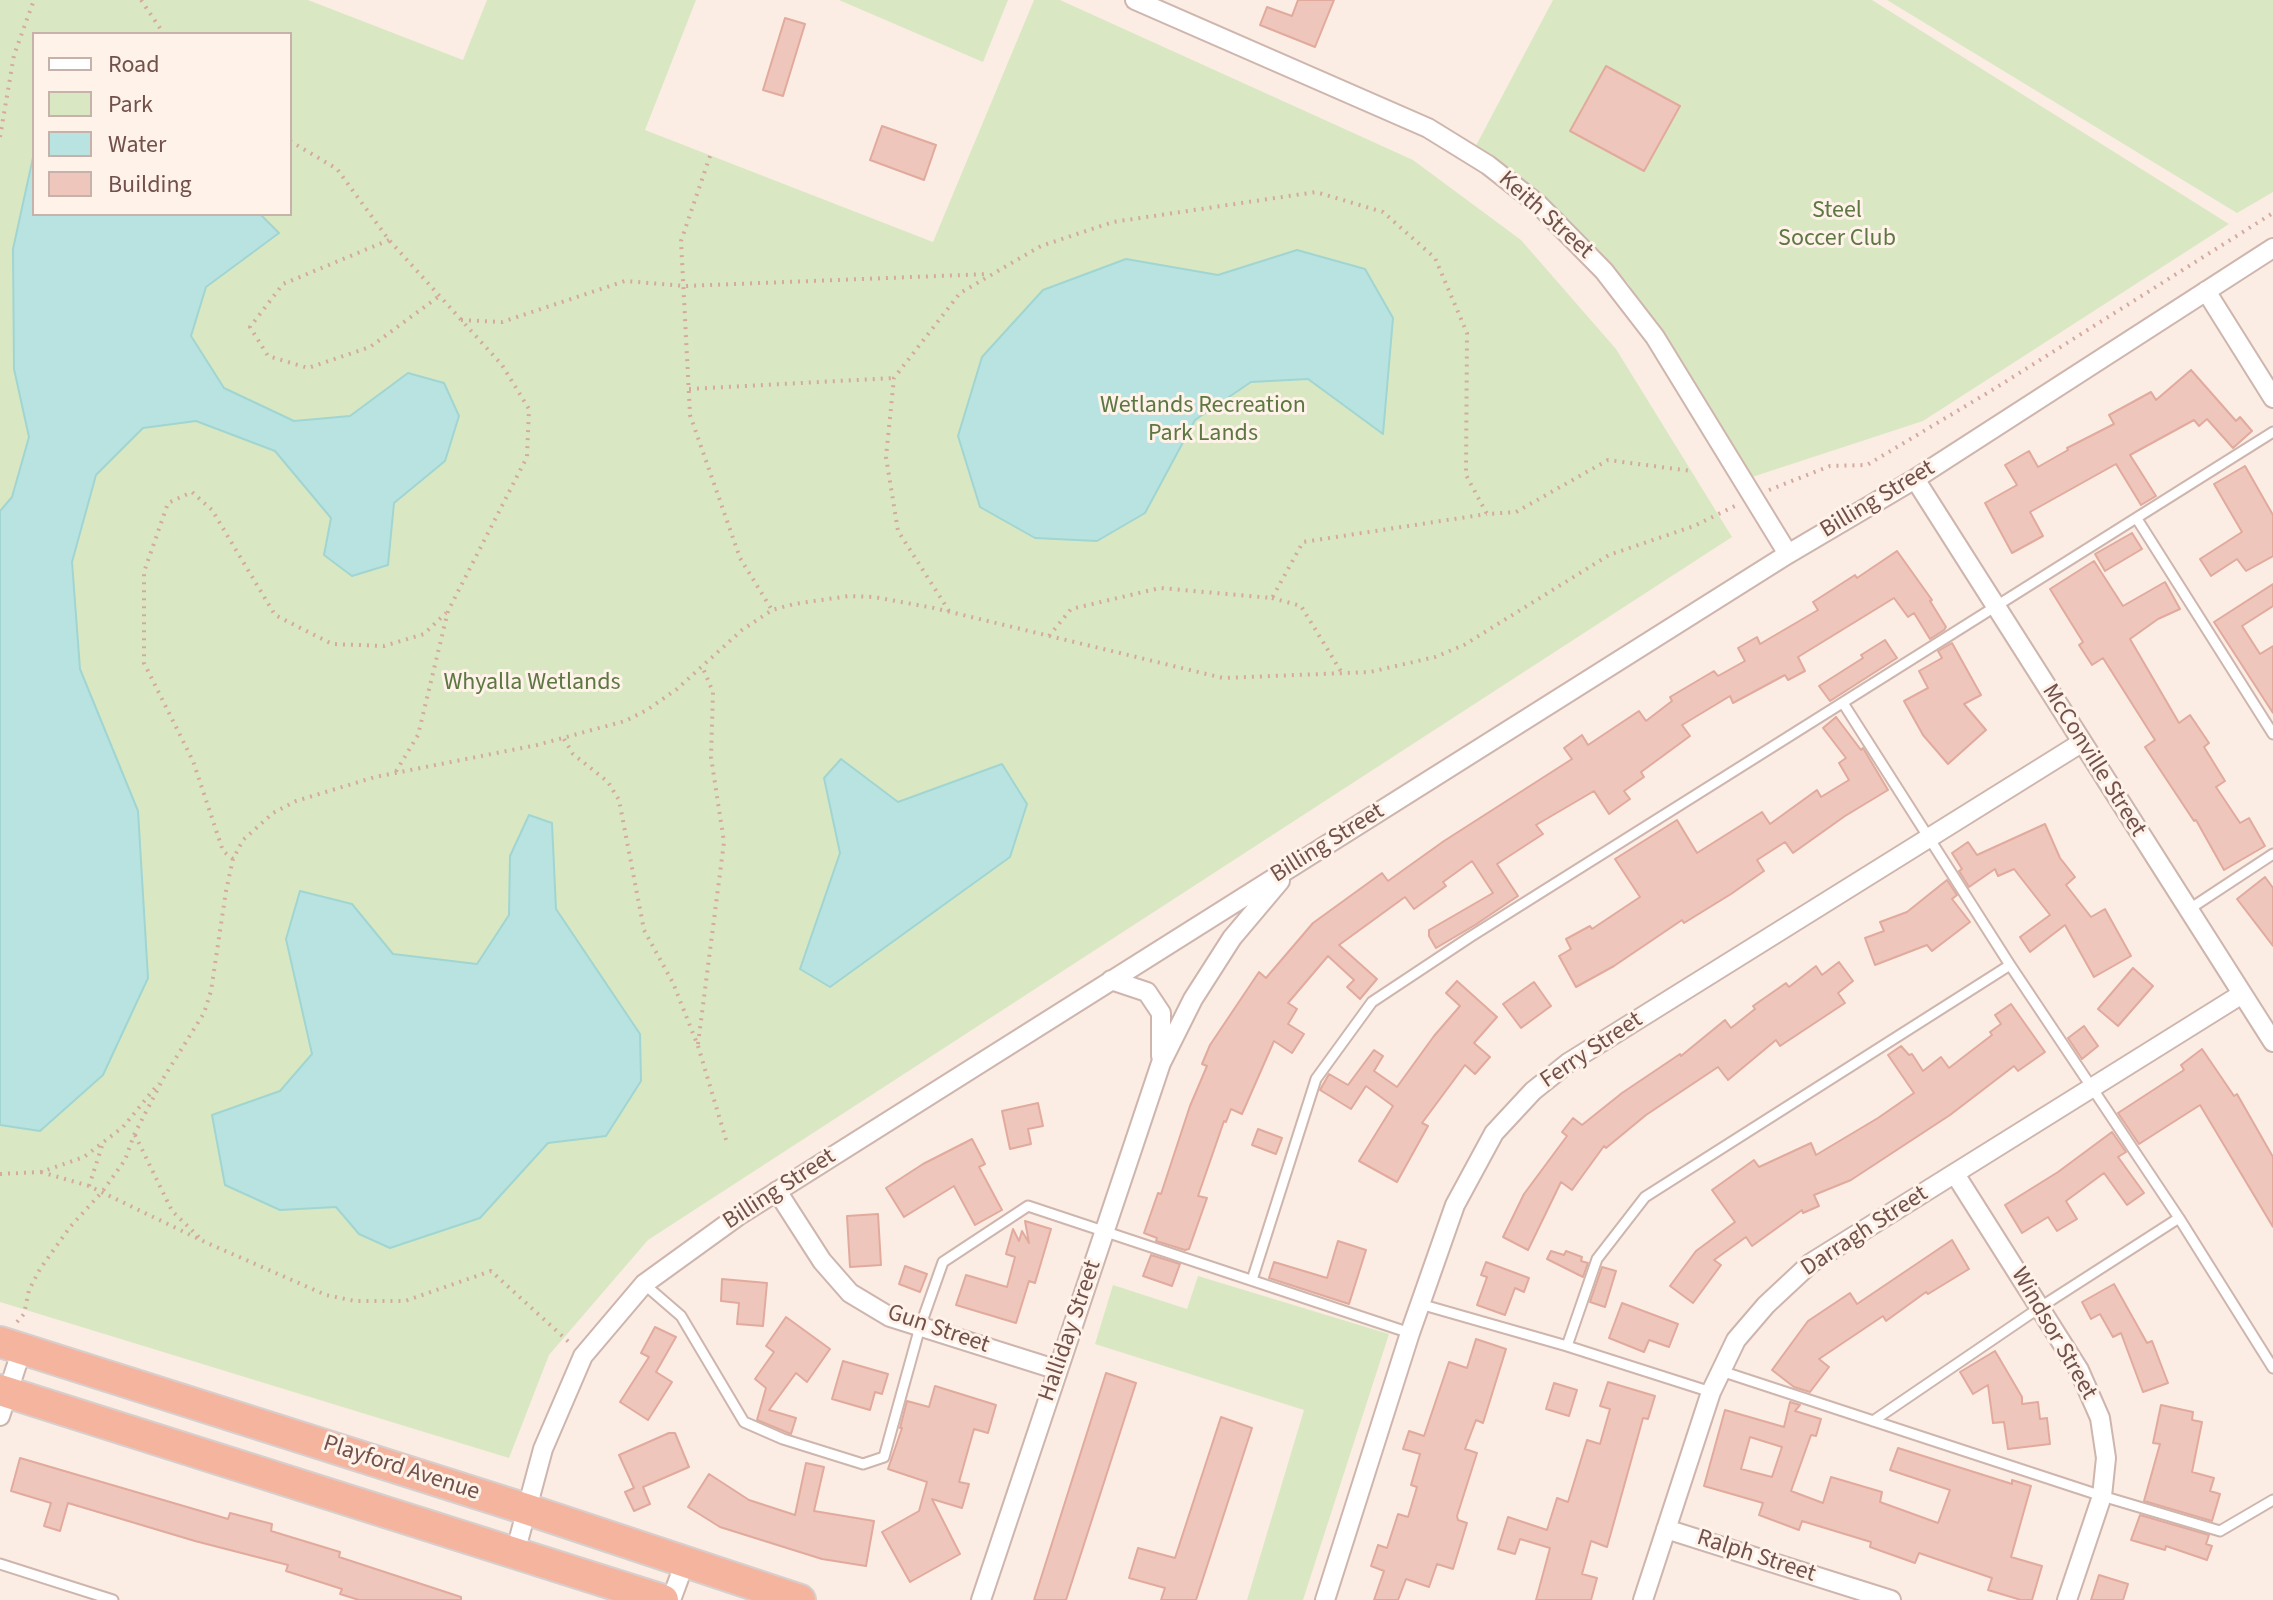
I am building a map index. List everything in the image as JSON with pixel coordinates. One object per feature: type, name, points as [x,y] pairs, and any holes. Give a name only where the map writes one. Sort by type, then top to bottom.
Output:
[{"type":"highway","name":"Playford Avenue","points":[[10,1337],[800,1600]]},
{"type":"highway","name":"Playford Avenue","points":[[2,1399],[663,1600]]},
{"type":"street","name":"Keith Street","points":[[1145,2],[1428,128],[1488,165],[1539,205],[1604,271],[1655,337],[1788,554]]},
{"type":"street","name":"Billing Street","points":[[515,1553],[543,1449],[583,1356],[644,1284],[777,1191],[1788,554],[1915,479],[2273,248]]},
{"type":"street","points":[[2206,291],[2273,398]]},
{"type":"street","name":"McConville Street","points":[[1915,479],[2273,1042]]},
{"type":"street","name":"Ferry Street","points":[[1325,1600],[1410,1333],[1455,1205],[1494,1133],[1533,1091],[1568,1063],[2081,743]]},
{"type":"street","name":"Halliday Street","points":[[981,1600],[1161,1063],[1193,999],[1232,938],[1293,866]]},
{"type":"street","name":"Halliday Street","points":[[1111,980],[1147,992],[1161,1013],[1161,1063]]},
{"type":"street","name":"Darragh Street","points":[[1643,1600],[1711,1392],[1736,1340],[1766,1305],[1811,1263],[2242,994]]},
{"type":"street","name":"Windsor Street","points":[[1955,1174],[2079,1370],[2100,1418],[2106,1458],[2102,1496],[2067,1600]]},
{"type":"street","name":"Gun Street","points":[[777,1191],[822,1261],[850,1293],[890,1317],[1058,1370]]},
{"type":"street","points":[[2,1399],[10,1337]]},
{"type":"street","name":"Ralph Street","points":[[1666,1529],[1891,1600]]},
{"type":"street","points":[[671,1600],[685,1562]]},
{"type":"lane","points":[[1252,1280],[1316,1079],[1372,1002],[1470,937],[2273,432]]},
{"type":"lane","points":[[2137,519],[2273,734]]},
{"type":"lane","points":[[1843,703],[2010,965],[2179,1218],[2273,1368]]},
{"type":"lane","points":[[2188,910],[2273,854]]},
{"type":"lane","points":[[1567,1346],[1597,1259],[1645,1197],[2010,965]]},
{"type":"lane","points":[[644,1284],[681,1316],[744,1422],[783,1439],[863,1464],[884,1457],[920,1327],[943,1262],[1028,1206],[1410,1333]]},
{"type":"lane","points":[[1873,1421],[2179,1218]]},
{"type":"lane","points":[[1420,1304],[1711,1392]]},
{"type":"lane","points":[[1721,1371],[2102,1496],[2220,1531],[2273,1500]]},
{"type":"lane","points":[[0,1564],[113,1600]]},
{"type":"path","points":[[0,137],[14,55],[34,0]]},
{"type":"path","points":[[141,0],[163,32]]},
{"type":"path","points":[[292,142],[337,169],[389,240],[502,365],[529,409],[527,457],[448,611],[418,735],[395,773]]},
{"type":"path","points":[[710,156],[681,241],[690,415],[740,558],[772,610]]},
{"type":"path","points":[[950,612],[898,531],[886,457],[894,378],[960,293],[1041,246],[1113,222],[1316,192],[1383,212],[1435,258],[1467,333],[1466,475],[1487,514]]},
{"type":"path","points":[[10,1337],[15,1323],[24,1314],[29,1290],[40,1269],[125,1160],[134,1135],[164,1077],[204,1013],[211,991],[233,859],[243,840],[273,813],[322,793],[395,773],[564,739],[625,721],[677,689],[742,630],[772,610],[849,596],[874,597],[950,612],[1223,678],[1342,673],[1401,666],[1435,657],[1464,645],[1609,555],[1694,526],[1830,466],[1867,465],[1994,389],[2273,213]]},
{"type":"path","points":[[389,240],[283,284],[250,327],[268,356],[308,368],[370,347],[438,297]]},
{"type":"path","points":[[460,320],[502,322],[625,281],[685,286],[992,274]]},
{"type":"path","points":[[689,389],[894,378]]},
{"type":"path","points":[[1272,598],[1303,542],[1516,512],[1608,460],[1691,471]]},
{"type":"path","points":[[233,859],[223,851],[193,761],[144,663],[144,572],[168,503],[192,492],[212,510],[275,615],[332,644],[384,646],[424,634],[448,611]]},
{"type":"path","points":[[1049,636],[1071,609],[1160,588],[1272,598],[1301,606],[1342,673]]},
{"type":"path","points":[[698,1046],[724,842],[711,757],[713,692],[701,665]]},
{"type":"path","points":[[564,739],[573,754],[608,782],[619,800],[644,930],[673,983],[698,1046],[727,1143]]},
{"type":"path","points":[[0,1174],[41,1172],[63,1167],[102,1146],[123,1127],[164,1077]]},
{"type":"path","points":[[134,1135],[172,1211],[205,1242]]},
{"type":"path","points":[[89,1186],[102,1146]]},
{"type":"path","points":[[41,1172],[89,1186],[205,1242],[326,1295],[355,1301],[405,1301],[491,1271],[583,1356]]},
{"type":"green space","name":"Whyalla Wetlands","points":[[0,0],[308,0],[463,60],[487,0],[696,0],[645,130],[933,242],[1034,0],[1060,0],[1413,160],[1521,240],[1616,349],[1732,537],[648,1240],[549,1355],[509,1458],[0,1302]]},
{"type":"green space","points":[[839,0],[1008,0],[983,62]]},
{"type":"green space","name":"Steel Soccer Club","points":[[1553,0],[1872,0],[2229,224],[1923,421],[1743,480],[1628,283],[1471,155]]},
{"type":"green space","points":[[1887,0],[2273,0],[2273,192],[2237,213]]},
{"type":"green space","points":[[1198,1276],[1389,1334],[1303,1600],[1247,1600],[1304,1410],[1095,1344],[1113,1285],[1187,1309]]},
{"type":"water","points":[[32,162],[32,216],[262,216],[279,233],[206,287],[191,336],[224,388],[294,421],[350,416],[408,373],[444,383],[459,416],[445,461],[394,503],[388,565],[352,576],[324,555],[331,518],[275,451],[196,421],[143,428],[96,475],[72,562],[80,669],[138,811],[148,978],[103,1075],[40,1131],[0,1125],[0,511],[12,497],[29,437],[14,369],[13,249]]},
{"type":"water","points":[[1297,250],[1365,269],[1393,318],[1383,434],[1308,379],[1251,382],[1195,420],[1145,513],[1097,541],[1035,538],[980,507],[958,436],[982,357],[1043,290],[1126,259],[1218,275]]},
{"type":"water","points":[[841,759],[898,802],[1002,764],[1027,804],[1010,857],[830,987],[800,969],[840,853],[824,778]]},
{"type":"water","points":[[529,815],[552,823],[556,909],[640,1034],[641,1081],[606,1136],[548,1143],[480,1218],[390,1248],[359,1234],[336,1207],[280,1210],[225,1185],[212,1115],[280,1091],[312,1054],[286,939],[300,891],[352,904],[393,954],[477,964],[509,915],[510,856]]},
{"type":"building","points":[[1298,0],[1334,0],[1315,47],[1260,25],[1267,7],[1292,16]]},
{"type":"building","points":[[785,18],[805,24],[783,96],[763,90]]},
{"type":"building","points":[[1606,66],[1680,106],[1644,171],[1570,131]]},
{"type":"building","points":[[882,126],[936,145],[924,180],[870,160]]},
{"type":"building","points":[[2191,370],[2236,421],[2240,417],[2252,431],[2233,448],[2207,419],[2199,426],[2194,420],[2130,455],[2156,496],[2141,505],[2116,464],[2030,512],[2043,536],[2012,553],[1985,503],[2017,485],[2005,465],[2029,451],[2038,467],[2114,424],[2109,415],[2151,392],[2156,400]]},
{"type":"building","points":[[2245,466],[2273,515],[2273,556],[2246,571],[2237,559],[2211,576],[2200,559],[2242,532],[2214,484]]},
{"type":"building","points":[[2132,533],[2142,549],[2105,571],[2095,554]]},
{"type":"building","points":[[1897,551],[1932,600],[1946,627],[1944,630],[1930,639],[1914,613],[1908,617],[1894,598],[1798,657],[1805,671],[1788,680],[1785,675],[1733,703],[1730,696],[1682,725],[1690,736],[1641,772],[1644,777],[1624,791],[1630,799],[1609,814],[1594,791],[1536,825],[1543,834],[1497,864],[1518,896],[1475,925],[1436,948],[1429,936],[1429,930],[1493,893],[1472,861],[1443,882],[1446,886],[1414,909],[1405,897],[1339,945],[1377,979],[1360,999],[1347,987],[1354,980],[1328,956],[1288,1003],[1297,1009],[1288,1024],[1304,1034],[1292,1053],[1274,1041],[1242,1114],[1231,1109],[1224,1121],[1198,1196],[1207,1198],[1189,1249],[1156,1241],[1157,1238],[1144,1233],[1207,1066],[1202,1064],[1210,1045],[1259,972],[1266,978],[1313,923],[1382,873],[1388,881],[1572,759],[1564,748],[1582,735],[1588,745],[1639,711],[1646,721],[1672,701],[1670,697],[1714,671],[1718,676],[1745,661],[1738,648],[1757,637],[1760,644],[1818,610],[1813,602]]},
{"type":"building","points":[[2094,561],[2123,606],[2165,582],[2180,609],[2158,619],[2130,639],[2179,723],[2190,715],[2209,743],[2204,747],[2225,781],[2216,787],[2240,823],[2249,818],[2265,846],[2224,870],[2196,820],[2145,747],[2155,740],[2103,658],[2092,665],[2079,645],[2083,642],[2050,589]]},
{"type":"building","points":[[2273,584],[2273,606],[2242,626],[2260,654],[2273,646],[2273,713],[2214,622]]},
{"type":"building","points":[[1885,640],[1897,658],[1830,701],[1819,686]]},
{"type":"building","points":[[1952,643],[1981,695],[1964,704],[1986,730],[1948,764],[1923,735],[1904,701],[1928,688],[1919,671],[1942,658],[1938,651]]},
{"type":"building","points":[[1836,717],[1861,750],[1863,748],[1888,790],[1793,853],[1785,842],[1757,860],[1764,871],[1731,894],[1684,923],[1682,920],[1614,966],[1576,987],[1559,956],[1571,949],[1566,939],[1590,926],[1592,929],[1640,897],[1615,859],[1677,820],[1697,853],[1762,812],[1770,824],[1817,790],[1821,797],[1849,780],[1839,763],[1846,758],[1823,728]]},
{"type":"building","points":[[2045,824],[2060,858],[2075,877],[2066,885],[2091,917],[2105,909],[2131,956],[2094,977],[2065,925],[2030,952],[2020,937],[2050,915],[2014,869],[1998,876],[1995,869],[1969,887],[1952,853],[1968,842],[1977,855]]},
{"type":"building","points":[[2265,877],[2273,888],[2273,946],[2237,899]]},
{"type":"building","points":[[1947,880],[1957,895],[1952,899],[1970,922],[1932,951],[1927,945],[1875,965],[1865,938],[1884,931],[1880,922],[1907,912]]},
{"type":"building","points":[[1839,962],[1853,981],[1838,993],[1845,1003],[1780,1046],[1776,1040],[1728,1080],[1718,1067],[1646,1115],[1606,1148],[1604,1146],[1572,1190],[1561,1182],[1528,1250],[1503,1237],[1524,1194],[1567,1136],[1562,1132],[1573,1118],[1582,1125],[1622,1093],[1681,1056],[1725,1020],[1731,1028],[1755,1009],[1753,1006],[1786,983],[1789,987],[1816,966],[1822,975]]},
{"type":"building","points":[[2133,968],[2153,986],[2118,1026],[2098,1009]]},
{"type":"building","points":[[1457,981],[1497,1017],[1474,1043],[1490,1057],[1475,1074],[1465,1065],[1422,1123],[1428,1126],[1397,1182],[1359,1161],[1393,1106],[1366,1086],[1351,1109],[1320,1090],[1329,1074],[1348,1085],[1374,1050],[1383,1056],[1374,1071],[1397,1087],[1460,1006],[1446,993]]},
{"type":"building","points":[[1534,982],[1551,1006],[1521,1028],[1503,1004]]},
{"type":"building","points":[[2011,1004],[2045,1052],[2018,1071],[2014,1066],[1950,1115],[1851,1180],[1814,1195],[1819,1206],[1803,1213],[1802,1210],[1752,1246],[1746,1237],[1714,1260],[1721,1265],[1693,1303],[1670,1286],[1696,1251],[1735,1222],[1712,1190],[1754,1160],[1759,1167],[1811,1143],[1816,1155],[1878,1118],[1914,1093],[1888,1055],[1901,1046],[1909,1055],[1912,1054],[1923,1071],[1941,1057],[1949,1068],[1992,1035],[1990,1032],[2001,1024],[1995,1015]]},
{"type":"building","points":[[2084,1026],[2098,1046],[2082,1059],[2068,1038]]},
{"type":"building","points":[[2202,1049],[2234,1096],[2237,1094],[2273,1157],[2273,1227],[2200,1105],[2139,1144],[2118,1113],[2184,1070],[2181,1065]]},
{"type":"building","points":[[1038,1103],[1043,1126],[1028,1129],[1031,1144],[1010,1149],[1002,1111]]},
{"type":"building","points":[[1258,1129],[1282,1138],[1276,1154],[1252,1145]]},
{"type":"building","points":[[2112,1132],[2126,1152],[2118,1157],[2144,1193],[2127,1205],[2104,1173],[2066,1201],[2077,1219],[2057,1231],[2048,1217],[2022,1233],[2005,1205],[2058,1172]]},
{"type":"building","points":[[972,1139],[985,1164],[979,1167],[1002,1210],[975,1225],[954,1186],[904,1217],[886,1188],[923,1164]]},
{"type":"building","points":[[878,1214],[881,1265],[850,1267],[847,1216]]},
{"type":"building","points":[[1025,1221],[1051,1229],[1035,1283],[1029,1281],[1016,1323],[956,1305],[966,1275],[1007,1287],[1015,1257],[1006,1254],[1013,1229],[1019,1241],[1022,1231],[1029,1243]]},
{"type":"building","points":[[1952,1240],[1969,1269],[1928,1294],[1926,1292],[1886,1321],[1883,1316],[1819,1359],[1829,1367],[1810,1392],[1794,1387],[1772,1370],[1808,1321],[1850,1293],[1857,1304]]},
{"type":"building","points":[[1338,1241],[1366,1250],[1349,1304],[1269,1278],[1274,1262],[1327,1278]]},
{"type":"building","points":[[1551,1251],[1564,1255],[1566,1251],[1582,1257],[1581,1261],[1588,1263],[1583,1277],[1547,1259]]},
{"type":"building","points":[[1151,1255],[1180,1264],[1172,1286],[1143,1276]]},
{"type":"building","points":[[1486,1262],[1529,1278],[1524,1292],[1515,1288],[1505,1315],[1477,1305],[1487,1277],[1481,1275]]},
{"type":"building","points":[[905,1266],[927,1274],[920,1292],[899,1284]]},
{"type":"building","points":[[1602,1267],[1616,1271],[1605,1307],[1590,1302]]},
{"type":"building","points":[[722,1279],[767,1283],[763,1326],[737,1324],[739,1303],[721,1301]]},
{"type":"building","points":[[2114,1284],[2147,1343],[2152,1341],[2168,1383],[2143,1392],[2121,1333],[2113,1337],[2100,1314],[2091,1319],[2082,1302]]},
{"type":"building","points":[[1622,1303],[1678,1324],[1669,1347],[1649,1340],[1644,1352],[1609,1338]]},
{"type":"building","points":[[786,1317],[830,1349],[807,1382],[796,1373],[769,1410],[796,1418],[791,1434],[757,1420],[766,1388],[755,1379],[774,1352],[766,1346]]},
{"type":"building","points":[[655,1327],[676,1337],[656,1372],[672,1382],[648,1420],[620,1402],[649,1357],[641,1353]]},
{"type":"building","points":[[1476,1339],[1506,1349],[1483,1423],[1476,1420],[1465,1449],[1477,1453],[1457,1516],[1458,1520],[1467,1523],[1453,1569],[1437,1564],[1429,1587],[1406,1579],[1398,1600],[1374,1600],[1384,1571],[1371,1566],[1378,1545],[1387,1548],[1398,1514],[1408,1517],[1417,1487],[1411,1485],[1420,1454],[1403,1449],[1409,1431],[1424,1436],[1449,1362],[1467,1368]]},
{"type":"building","points":[[1995,1351],[2022,1397],[2022,1404],[2038,1402],[2040,1419],[2047,1418],[2050,1444],[2008,1449],[2004,1422],[1993,1423],[1988,1385],[1973,1394],[1960,1372]]},
{"type":"building","points":[[843,1361],[888,1374],[882,1394],[875,1392],[870,1410],[832,1399]]},
{"type":"building","points":[[1106,1373],[1136,1383],[1066,1600],[1034,1600]]},
{"type":"building","points":[[1608,1382],[1655,1396],[1648,1419],[1643,1418],[1607,1547],[1591,1541],[1582,1574],[1597,1578],[1591,1600],[1536,1600],[1550,1548],[1520,1539],[1515,1554],[1498,1549],[1508,1517],[1547,1530],[1557,1498],[1568,1502],[1587,1440],[1600,1444],[1610,1409],[1600,1406]]},
{"type":"building","points":[[1554,1383],[1577,1390],[1569,1416],[1546,1409]]},
{"type":"building","points":[[935,1386],[996,1405],[988,1433],[974,1429],[959,1482],[969,1484],[962,1508],[932,1499],[960,1554],[910,1582],[882,1532],[919,1511],[927,1482],[888,1469],[902,1428],[907,1401],[929,1407]]},
{"type":"building","points":[[1790,1402],[1800,1405],[1795,1411],[1821,1419],[1816,1436],[1811,1435],[1791,1491],[1823,1503],[1831,1477],[1882,1492],[1880,1502],[1938,1523],[1950,1490],[1890,1470],[1898,1448],[2012,1484],[2012,1480],[2031,1486],[2011,1557],[2042,1566],[2032,1600],[2021,1600],[1988,1590],[1992,1578],[1919,1553],[1915,1563],[1870,1547],[1871,1542],[1802,1521],[1799,1530],[1759,1515],[1763,1503],[1704,1486],[1725,1410],[1784,1427]],"holes":[[[1750,1437],[1782,1447],[1772,1477],[1741,1469]]]},
{"type":"building","points":[[2161,1405],[2193,1412],[2192,1420],[2202,1422],[2192,1472],[2214,1478],[2210,1491],[2220,1494],[2212,1521],[2144,1501],[2160,1444],[2153,1443]]},
{"type":"building","points":[[1221,1417],[1252,1428],[1196,1600],[1161,1600],[1165,1588],[1129,1578],[1138,1548],[1175,1558]]},
{"type":"building","points":[[675,1433],[689,1467],[643,1487],[650,1504],[634,1511],[625,1492],[634,1488],[619,1455]]},
{"type":"building","points":[[20,1458],[228,1519],[230,1513],[272,1524],[271,1531],[340,1552],[339,1557],[461,1597],[461,1600],[359,1600],[340,1594],[342,1589],[286,1571],[288,1565],[68,1503],[60,1531],[44,1526],[51,1503],[11,1491]]},
{"type":"building","points":[[806,1463],[824,1467],[814,1511],[874,1521],[866,1566],[822,1559],[720,1527],[688,1507],[709,1474],[749,1500],[795,1515]]},
{"type":"building","points":[[2140,1515],[2209,1535],[2206,1544],[2212,1546],[2207,1560],[2166,1546],[2165,1550],[2131,1540]]},
{"type":"building","points":[[2099,1575],[2128,1584],[2123,1600],[2091,1600]]},
{"type":"park label","name":"Wetlands Recreation Park Lands","points":[[1203,421]]}]
